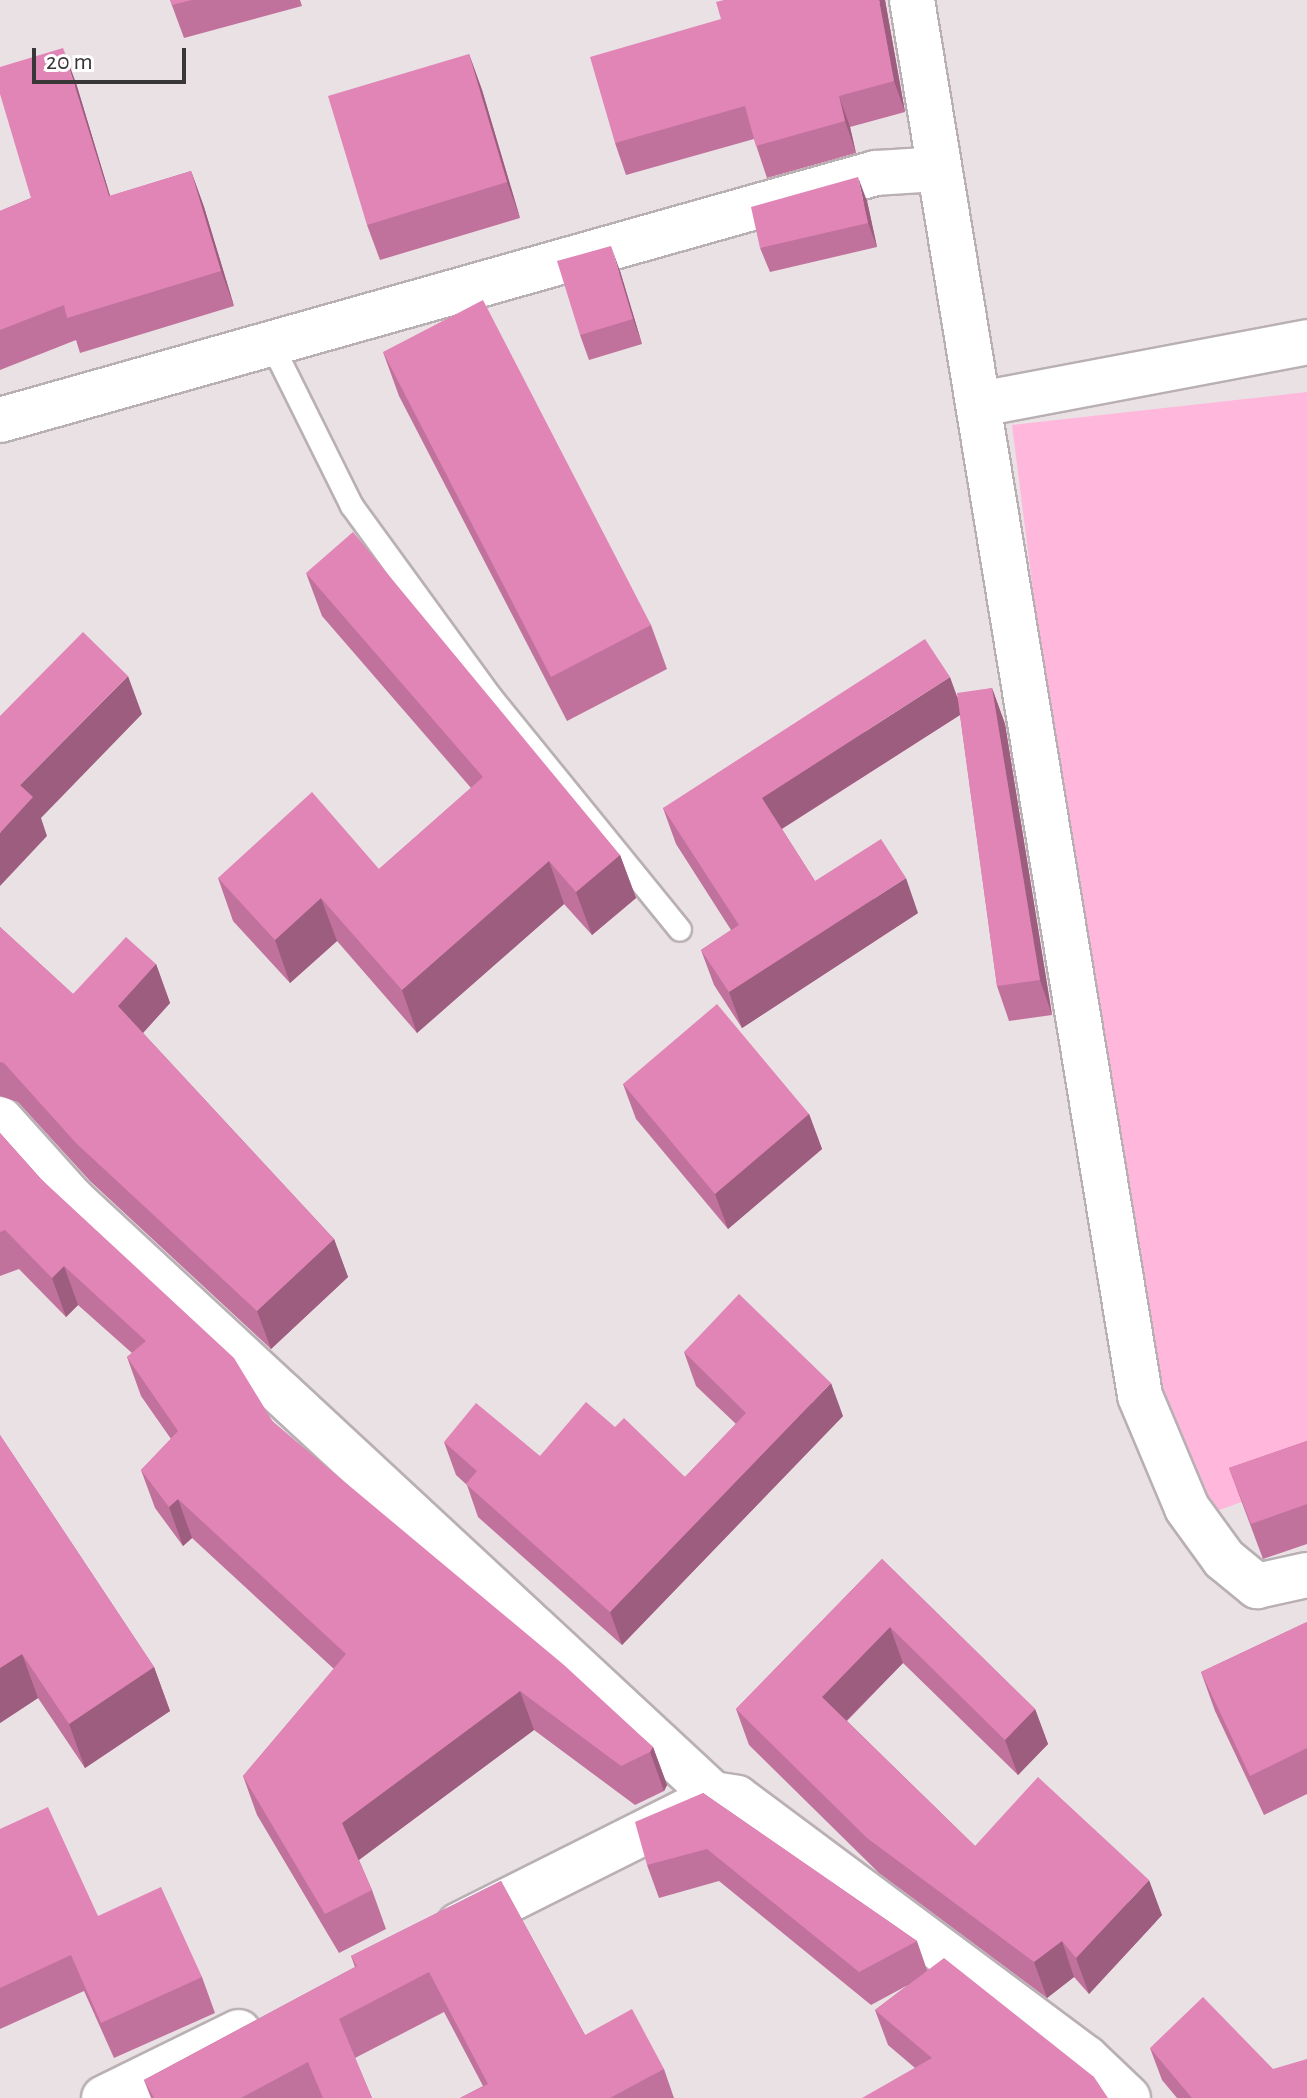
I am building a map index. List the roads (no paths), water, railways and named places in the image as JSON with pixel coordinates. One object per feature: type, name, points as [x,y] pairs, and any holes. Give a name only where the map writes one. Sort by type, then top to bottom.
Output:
[{"type":"street","points":[[912,0],[1140,1396],[1187,1508],[1224,1559],[1257,1586],[1307,1575]]},
{"type":"street","points":[[0,420],[269,339],[876,173],[939,169]]},
{"type":"street","points":[[980,404],[1307,342]]},
{"type":"street","points":[[0,1119],[72,1199],[713,1794],[737,1798],[1086,2058],[1128,2098]]},
{"type":"street","points":[[415,1946],[713,1794]]},
{"type":"street","points":[[104,2098],[274,2015]]},
{"type":"lane","points":[[269,339],[352,506],[490,696],[680,930]]}]
